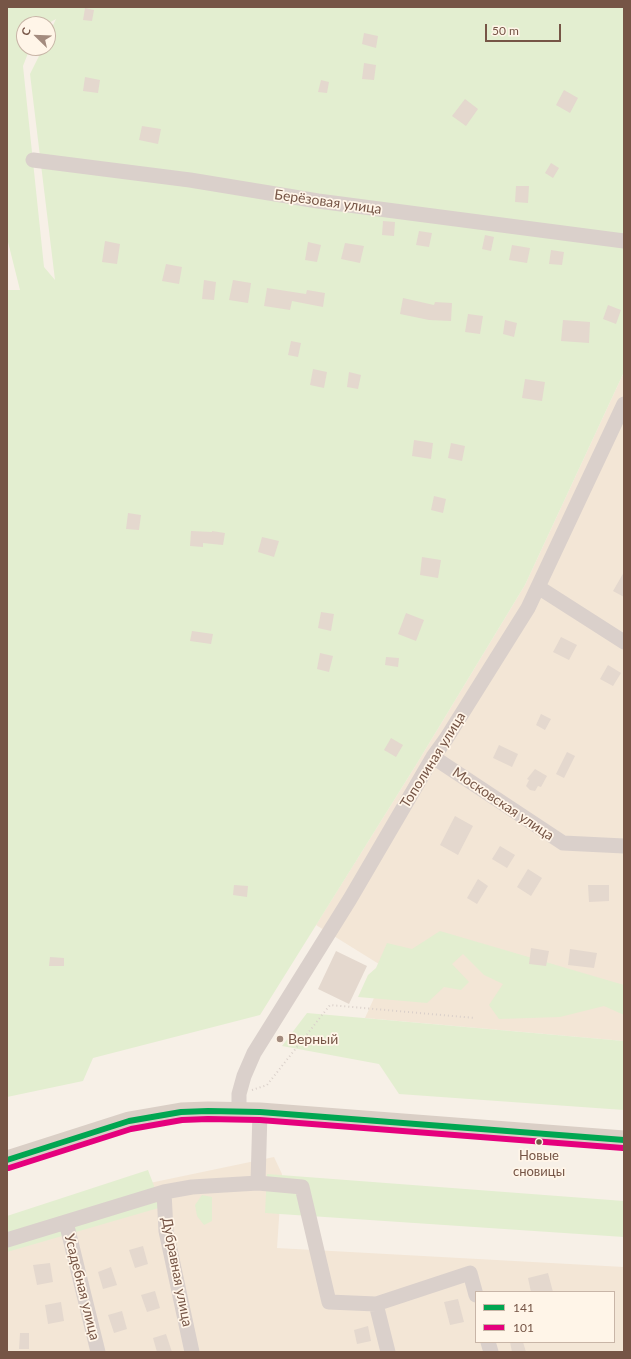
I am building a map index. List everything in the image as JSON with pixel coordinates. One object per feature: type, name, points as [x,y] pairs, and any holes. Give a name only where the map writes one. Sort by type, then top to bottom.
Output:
[{"type":"main road","points":[[7,1160],[129,1121],[239,1103],[260,1112],[624,1140]]},
{"type":"street","name":"Берёзовая улица","points":[[33,160],[190,180],[318,201],[624,241]]},
{"type":"street","name":"Тополиная улица","points":[[239,1103],[244,1076],[254,1053],[350,899],[433,757],[528,608],[624,404]]},
{"type":"street","points":[[538,587],[624,642]]},
{"type":"street","name":"Московская улица","points":[[433,757],[563,843],[624,846]]},
{"type":"street","points":[[258,1183],[260,1112]]},
{"type":"street","points":[[7,1240],[164,1192],[192,1187],[258,1183],[302,1187],[329,1302],[376,1304],[470,1274],[475,1292]]},
{"type":"street","name":"Дубравная улица","points":[[164,1192],[166,1232],[192,1352]]},
{"type":"street","name":"Усадебная улица","points":[[66,1222],[98,1352]]},
{"type":"street","points":[[376,1304],[388,1352]]},
{"type":"path","points":[[239,1103],[267,1085],[330,1005],[475,1018]]},
{"type":"shaded area","points":[[624,372],[624,1041],[365,1018],[387,969],[316,925],[416,765],[525,585]]},
{"type":"shaded area","points":[[274,1157],[282,1174],[277,1248],[624,1267],[624,1352],[7,1352],[7,1232],[145,1184]]},
{"type":"green space","points":[[7,7],[624,7],[624,372],[525,585],[416,765],[260,1015],[93,1058],[83,1081],[7,1097],[7,290],[20,290],[7,238]],"holes":[[[16,16],[56,16],[56,56],[39,56],[30,74],[55,280],[44,267],[23,66],[27,56],[16,56]]]},
{"type":"green space","points":[[440,931],[624,985],[624,1015],[604,1006],[560,1017],[499,1019],[489,1005],[503,984],[484,975],[463,954],[452,964],[469,982],[461,990],[444,987],[427,1003],[358,997],[368,975],[376,968],[387,943],[412,949]]},
{"type":"green space","points":[[307,1013],[624,1041],[624,1110],[399,1094],[379,1064],[282,1046]]},
{"type":"green space","points":[[148,1170],[162,1207],[7,1252],[7,1216]]},
{"type":"green space","points":[[267,1174],[624,1201],[624,1237],[265,1213]]},
{"type":"green space","points":[[202,1195],[212,1197],[212,1221],[204,1225],[197,1216],[195,1205]]},
{"type":"building","points":[[85,8],[94,10],[92,21],[83,20]]},
{"type":"building","points":[[364,33],[378,36],[376,48],[362,44]]},
{"type":"building","points":[[364,63],[376,65],[374,80],[362,79]]},
{"type":"building","points":[[85,77],[100,80],[98,93],[83,91]]},
{"type":"building","points":[[321,80],[329,82],[327,93],[318,92]]},
{"type":"building","points":[[564,90],[578,98],[570,113],[556,105]]},
{"type":"building","points":[[465,99],[478,109],[466,126],[452,116]]},
{"type":"building","points":[[142,126],[161,129],[158,144],[139,140]]},
{"type":"building","points":[[551,163],[559,168],[553,178],[545,173]]},
{"type":"building","points":[[516,186],[529,186],[528,203],[515,202]]},
{"type":"building","points":[[383,221],[395,222],[394,236],[382,235]]},
{"type":"building","points":[[419,231],[432,233],[429,247],[416,245]]},
{"type":"building","points":[[485,235],[494,237],[491,251],[482,249]]},
{"type":"building","points":[[105,241],[120,244],[117,264],[102,262]]},
{"type":"building","points":[[308,242],[321,245],[317,262],[305,260]]},
{"type":"building","points":[[345,243],[364,246],[360,263],[341,259]]},
{"type":"building","points":[[512,245],[530,248],[527,263],[509,260]]},
{"type":"building","points":[[551,250],[564,252],[562,265],[549,264]]},
{"type":"building","points":[[166,264],[182,267],[179,284],[162,281]]},
{"type":"building","points":[[204,280],[216,282],[214,300],[202,299]]},
{"type":"building","points":[[233,280],[251,283],[248,303],[229,300]]},
{"type":"building","points":[[267,288],[306,294],[307,290],[325,293],[323,307],[292,301],[290,310],[264,306]]},
{"type":"building","points":[[403,298],[434,305],[435,302],[452,303],[451,321],[429,320],[400,314]]},
{"type":"building","points":[[608,305],[621,310],[616,324],[603,319]]},
{"type":"building","points":[[468,314],[483,316],[480,334],[465,332]]},
{"type":"building","points":[[505,320],[517,323],[514,337],[503,334]]},
{"type":"building","points":[[563,320],[590,322],[589,343],[561,341]]},
{"type":"building","points":[[291,341],[301,343],[298,357],[288,355]]},
{"type":"building","points":[[313,369],[327,372],[324,388],[310,385]]},
{"type":"building","points":[[349,372],[361,375],[358,389],[347,387]]},
{"type":"building","points":[[525,379],[545,382],[542,401],[522,398]]},
{"type":"building","points":[[414,440],[433,443],[431,459],[412,456]]},
{"type":"building","points":[[451,443],[465,446],[462,461],[448,458]]},
{"type":"building","points":[[434,496],[446,499],[443,513],[431,510]]},
{"type":"building","points":[[128,513],[141,515],[139,530],[126,529]]},
{"type":"building","points":[[191,531],[212,531],[225,533],[223,545],[203,543],[203,547],[190,546]]},
{"type":"building","points":[[262,537],[279,541],[274,557],[258,552]]},
{"type":"building","points":[[422,557],[441,560],[438,578],[420,575]]},
{"type":"building","points":[[624,572],[624,597],[613,591]]},
{"type":"building","points":[[321,612],[334,614],[331,631],[318,628]]},
{"type":"building","points":[[406,613],[424,620],[416,641],[398,634]]},
{"type":"building","points":[[192,631],[213,634],[211,644],[190,641]]},
{"type":"building","points":[[561,637],[577,645],[569,660],[553,652]]},
{"type":"building","points":[[320,653],[333,656],[329,672],[317,669]]},
{"type":"building","points":[[386,657],[399,658],[398,667],[385,665]]},
{"type":"building","points":[[608,665],[621,673],[613,686],[600,679]]},
{"type":"building","points":[[541,714],[551,719],[545,730],[536,725]]},
{"type":"building","points":[[391,738],[403,745],[396,757],[384,750]]},
{"type":"building","points":[[499,745],[518,754],[512,767],[493,758]]},
{"type":"building","points":[[567,752],[575,756],[564,778],[556,774]]},
{"type":"building","points":[[535,769],[547,776],[541,787],[538,786],[535,791],[530,790],[526,786],[529,780],[527,779]]},
{"type":"building","points":[[455,816],[473,826],[458,855],[440,845]]},
{"type":"building","points":[[500,846],[515,855],[507,868],[492,859]]},
{"type":"building","points":[[528,869],[542,878],[531,896],[517,887]]},
{"type":"building","points":[[478,879],[488,886],[477,904],[467,898]]},
{"type":"building","points":[[234,885],[248,886],[247,897],[233,895]]},
{"type":"building","points":[[588,885],[609,885],[609,901],[589,902]]},
{"type":"building","points":[[531,948],[549,951],[546,966],[529,964]]},
{"type":"building","points":[[570,949],[597,953],[594,968],[568,965]]},
{"type":"building","points":[[336,951],[367,966],[349,1004],[318,989]]},
{"type":"building","points":[[50,957],[64,958],[64,966],[49,966]]},
{"type":"building","points":[[143,1246],[148,1264],[135,1268],[129,1250]]},
{"type":"building","points":[[50,1263],[53,1282],[37,1285],[33,1265]]},
{"type":"building","points":[[111,1267],[117,1285],[103,1289],[98,1272]]},
{"type":"building","points":[[548,1273],[553,1291],[531,1291],[528,1278]]},
{"type":"building","points":[[155,1291],[160,1308],[147,1312],[141,1295]]},
{"type":"building","points":[[458,1299],[464,1322],[450,1325],[444,1302]]},
{"type":"building","points":[[61,1302],[64,1321],[48,1324],[45,1305]]},
{"type":"building","points":[[122,1311],[127,1329],[114,1333],[108,1315]]},
{"type":"building","points":[[368,1326],[371,1341],[357,1344],[354,1330]]},
{"type":"building","points":[[20,1333],[29,1333],[29,1349],[19,1349]]},
{"type":"building","points":[[166,1334],[172,1352],[157,1352],[153,1338]]},
{"type":"building","points":[[510,1343],[523,1343],[526,1352],[512,1352]]},
{"type":"transit line","name":"141","points":[[7,1160],[129,1121],[181,1112],[208,1111],[260,1112],[624,1140]]},
{"type":"transit line","name":"101","points":[[9,1168],[131,1129],[182,1120],[208,1119],[260,1120],[623,1148]]},
{"type":"place","name":"Верный","points":[[280,1039]]},
{"type":"place","name":"Новые сновицы","points":[[539,1142]]}]
